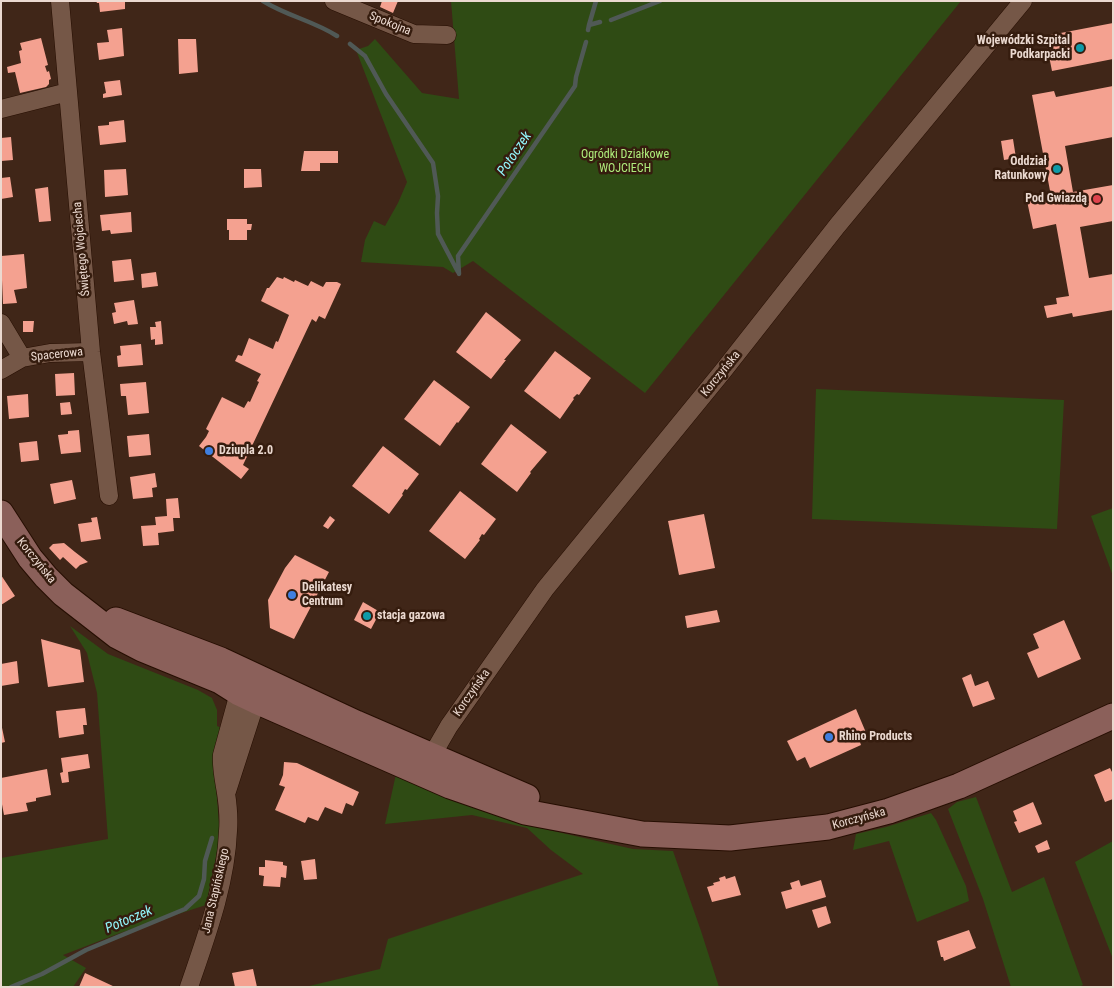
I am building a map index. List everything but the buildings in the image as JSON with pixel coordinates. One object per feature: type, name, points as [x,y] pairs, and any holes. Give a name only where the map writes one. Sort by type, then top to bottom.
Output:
[{"type":"main road","name":"Korczyńska","points":[[1,513],[38,568],[54,585],[77,604],[121,623],[221,660],[251,690],[427,765],[587,824],[642,834],[730,838],[828,828],[889,811],[959,786],[1113,716]]},
{"type":"street","name":"Świętego Wojciecha","points":[[60,1],[91,352],[109,496]]},
{"type":"street","name":"Spokojna","points":[[334,1],[414,34],[447,35]]},
{"type":"street","name":"Korczyńska","points":[[427,765],[449,726],[545,589],[723,371],[837,226],[1023,1]]},
{"type":"street","points":[[1,109],[68,92]]},
{"type":"street","name":"Spacerowa","points":[[1,323],[22,358]]},
{"type":"street","name":"Spacerowa","points":[[1,370],[22,358],[50,353],[91,352]]},
{"type":"street","name":"Jana Stapińskiego","points":[[189,987],[210,924],[222,876],[228,832],[222,755],[251,690]]},
{"type":"green space","name":"Ogródki Działkowe WOJCIECH","points":[[451,1],[961,1],[645,393],[473,261],[453,273],[443,267],[361,262],[365,240],[374,221],[385,226],[407,182],[356,50],[368,46],[375,39],[422,93],[459,99]]},
{"type":"green space","points":[[816,389],[1064,400],[1057,529],[812,519]]},
{"type":"green space","points":[[1113,508],[1113,576],[1091,516]]},
{"type":"green space","points":[[70,626],[108,654],[198,690],[212,698],[217,710],[217,726],[222,728],[216,786],[219,842],[206,905],[120,933],[63,955],[86,968],[73,987],[1,987],[1,858],[108,839],[97,693],[87,653]]},
{"type":"green space","points":[[396,774],[531,826],[633,849],[673,851],[719,987],[305,987],[380,969],[388,939],[583,874],[551,850],[527,828],[472,815],[385,824]]},
{"type":"green space","points":[[976,797],[1012,892],[1044,877],[1083,985],[1079,987],[1011,987],[983,899],[948,809],[957,802]]},
{"type":"green space","points":[[931,813],[966,886],[969,901],[917,922],[889,841],[853,850],[856,834]]},
{"type":"green space","points":[[1113,841],[1113,959],[1075,862]]},
{"type":"waterway","points":[[263,1],[337,36]]},
{"type":"waterway","points":[[589,25],[596,1]]},
{"type":"waterway","name":"Potoczek","points":[[611,20],[660,1]]},
{"type":"waterway","name":"Potoczek","points":[[588,30],[589,25],[600,22]]},
{"type":"waterway","name":"Potoczek","points":[[459,274],[458,256],[575,86],[586,42]]},
{"type":"waterway","points":[[350,44],[365,56],[386,94],[433,163],[438,196],[438,234],[458,272]]},
{"type":"waterway","name":"Potoczek","points":[[11,987],[42,974],[86,950],[185,909],[199,896],[204,879],[205,861],[212,838]]},
{"type":"place","name":"Wojewódzki Szpital Podkarpacki","points":[[1080,48]]},
{"type":"place","name":"Oddział Ratunkowy","points":[[1057,169]]},
{"type":"place","name":"Pod Gwiazdą","points":[[1097,199]]},
{"type":"place","name":"Dziupla 2.0","points":[[209,451]]},
{"type":"place","name":"Delikatesy Centrum","points":[[292,595]]},
{"type":"place","name":"stacja gazowa","points":[[367,616]]},
{"type":"place","name":"Rhino Products","points":[[829,737]]}]
